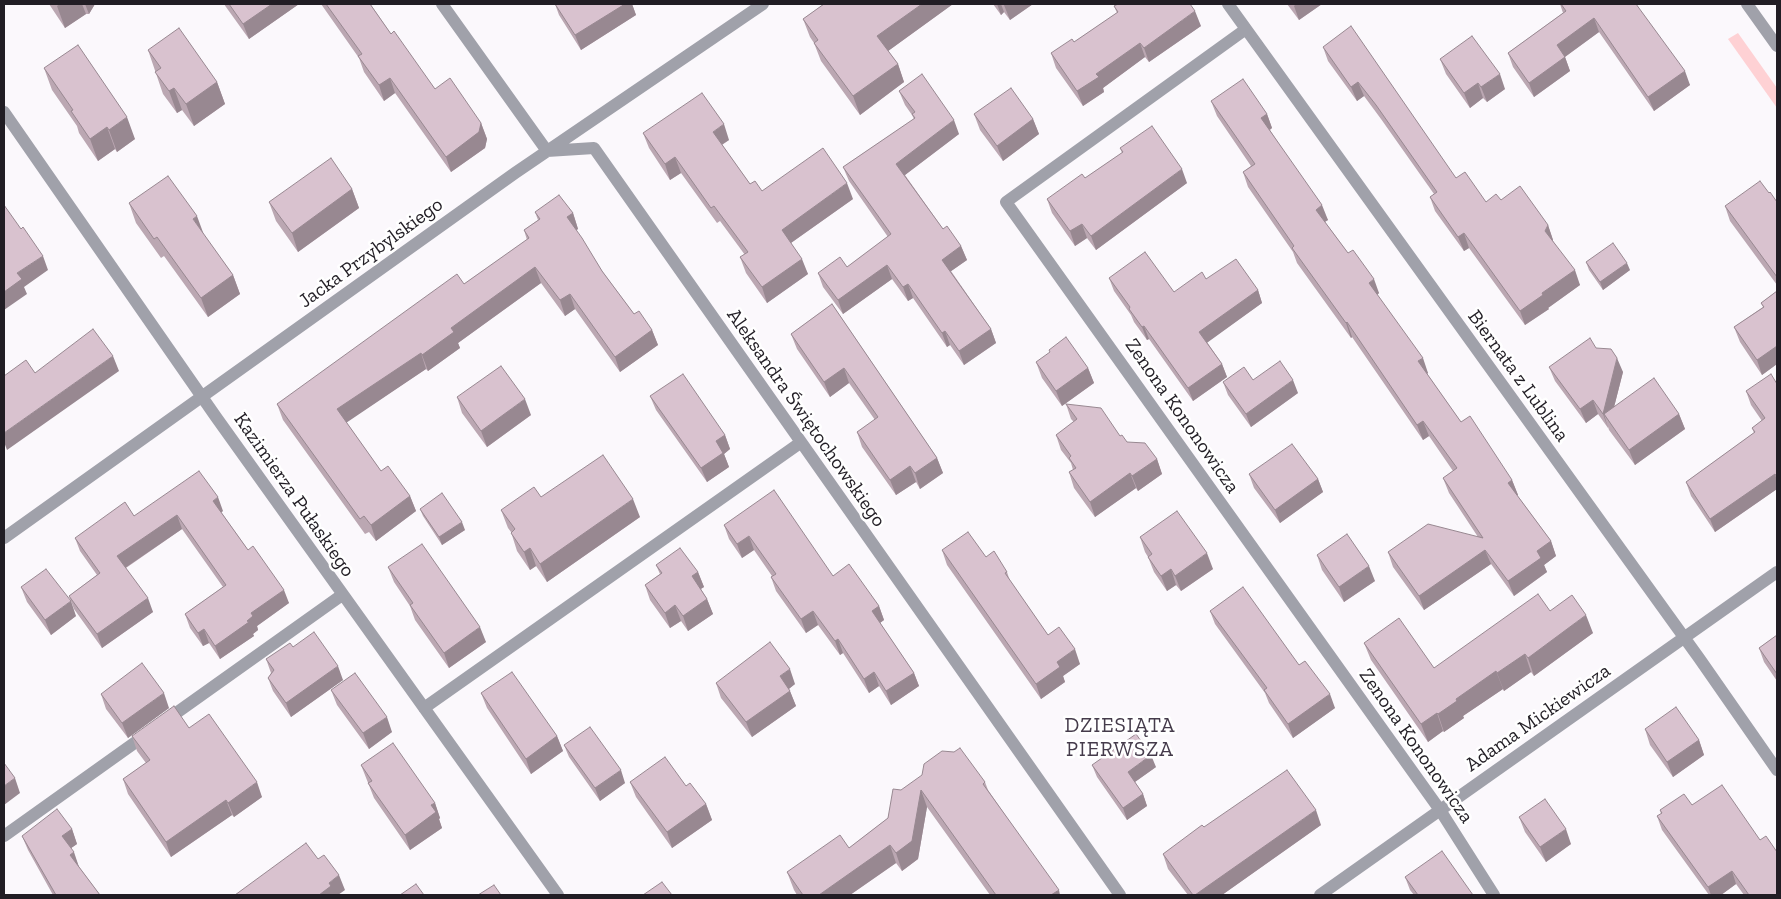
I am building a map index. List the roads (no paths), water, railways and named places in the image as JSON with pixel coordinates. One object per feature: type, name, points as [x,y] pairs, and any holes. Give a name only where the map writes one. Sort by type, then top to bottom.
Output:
[{"type":"street","points":[[442,4],[547,151]]},
{"type":"street","name":"Jacka Przybylskiego","points":[[4,538],[547,151],[763,4]]},
{"type":"street","name":"Biernata z Lublina","points":[[1228,4],[1777,770]]},
{"type":"street","points":[[1747,4],[1777,46]]},
{"type":"street","name":"Zenona Kononowicza","points":[[1246,29],[1006,202],[1440,810],[1494,895]]},
{"type":"street","name":"Kazimierza Pułaskiego","points":[[4,112],[201,396],[558,895]]},
{"type":"street","name":"Aleksandra Świętochowskiego","points":[[547,151],[594,148],[1120,895]]},
{"type":"street","points":[[424,708],[800,443]]},
{"type":"street","name":"Adama Mickiewicza","points":[[1320,895],[1777,572]]},
{"type":"street","points":[[4,836],[342,595]]},
{"type":"district","name":"DZIESIĄTA PIERWSZA","points":[[1120,738]]}]
